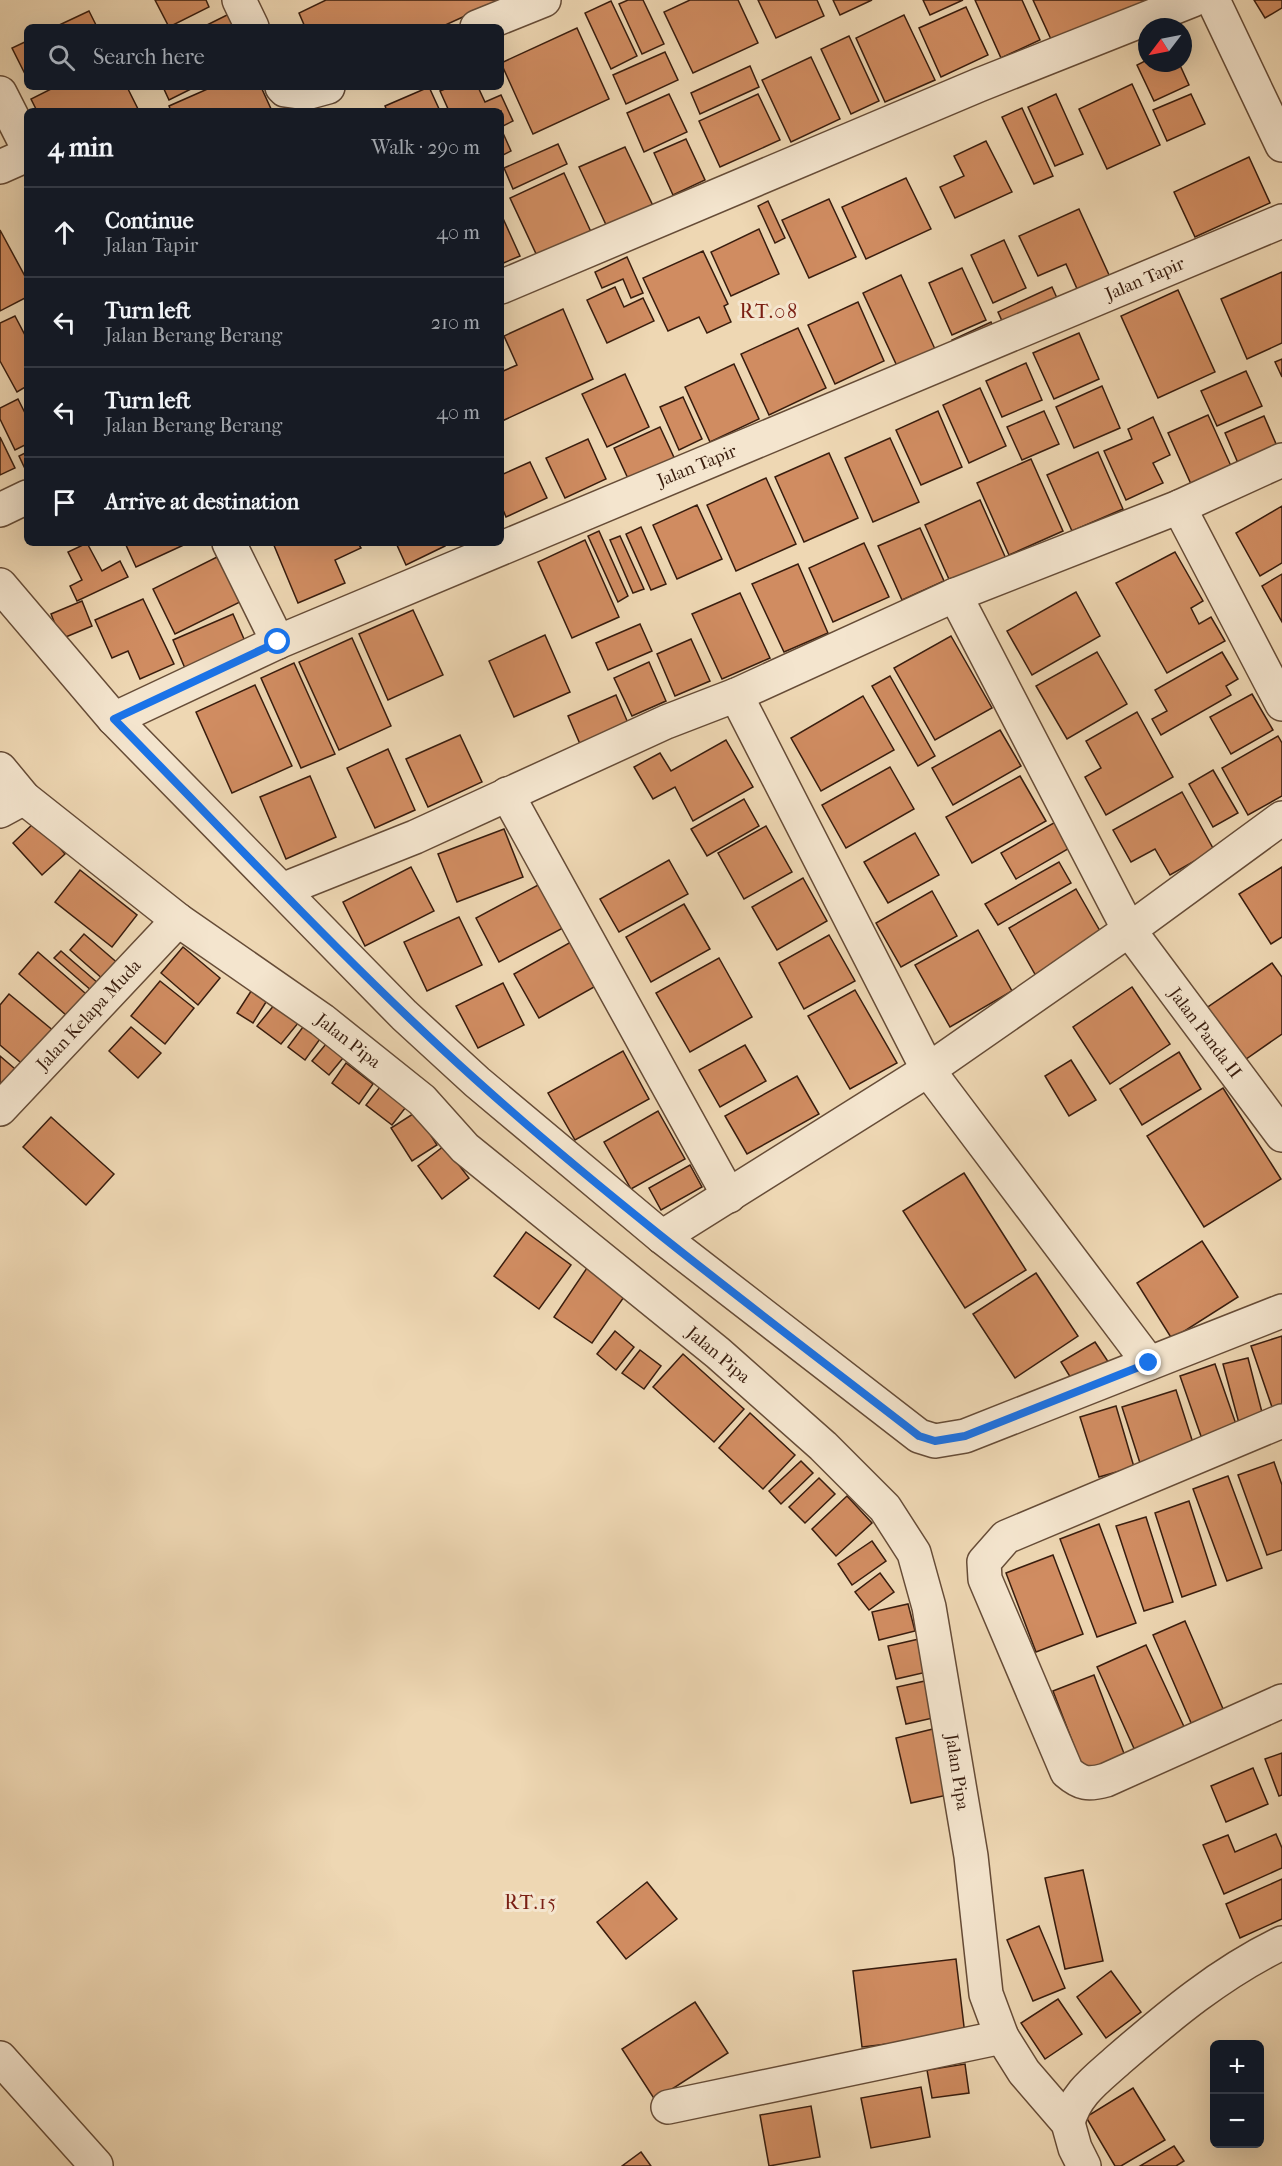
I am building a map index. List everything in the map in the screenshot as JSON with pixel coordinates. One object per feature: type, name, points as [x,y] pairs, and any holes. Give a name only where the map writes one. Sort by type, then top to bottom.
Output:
[{"type":"street","points":[[239,0],[251,24]]},
{"type":"street","points":[[504,286],[979,85],[1193,0]]},
{"type":"street","points":[[1213,0],[1282,145]]},
{"type":"street","points":[[483,24],[530,2]]},
{"type":"street","points":[[285,90],[306,93],[317,90]]},
{"type":"street","points":[[0,93],[24,140]]},
{"type":"street","points":[[0,167],[24,156]]},
{"type":"street","name":"Jalan Tapir","points":[[114,719],[278,642],[1282,220]]},
{"type":"street","points":[[282,890],[415,837],[666,722],[736,695],[955,595],[1179,507],[1282,460]]},
{"type":"street","points":[[0,510],[24,498]]},
{"type":"street","points":[[1179,507],[1282,704]]},
{"type":"street","points":[[230,546],[278,642]]},
{"type":"street","points":[[0,585],[114,719],[412,1022],[486,1089],[662,1238],[919,1436],[935,1441],[965,1436],[1282,1311]]},
{"type":"street","name":"Jalan Panda II","points":[[955,595],[1129,930],[1282,1135]]},
{"type":"street","points":[[736,695],[928,1070],[1149,1363]]},
{"type":"street","name":"Jalan Pipa","points":[[0,769],[12,805],[322,1020],[375,1061],[422,1100],[465,1148],[718,1353],[823,1446],[885,1508],[914,1553],[929,1606],[971,1856],[986,1994],[1002,2037],[1024,2072],[1068,2123],[1075,2148],[1084,2166]]},
{"type":"street","points":[[507,794],[729,1196]]},
{"type":"street","points":[[662,1238],[928,1070],[1129,930],[1282,818]]},
{"type":"street","name":"Jalan Kelapa Muda","points":[[0,1109],[178,920]]},
{"type":"street","points":[[1282,1421],[1006,1538],[984,1562],[985,1579],[1067,1772],[1078,1782],[1089,1785],[1106,1780],[1282,1701]]},
{"type":"street","points":[[1068,2123],[1071,2112],[1086,2089],[1139,2040],[1194,1995],[1269,1949]]},
{"type":"street","points":[[668,2107],[1002,2037]]},
{"type":"street","points":[[0,2058],[96,2165]]},
{"type":"building","points":[[155,0],[206,0],[209,7],[175,24],[167,24]]},
{"type":"building","points":[[326,0],[498,0],[448,24],[304,24],[299,13]]},
{"type":"building","points":[[628,0],[643,0],[664,44],[642,54],[619,4]]},
{"type":"building","points":[[690,0],[738,0],[758,43],[693,73],[664,12]]},
{"type":"building","points":[[758,0],[817,0],[824,16],[776,38]]},
{"type":"building","points":[[833,0],[872,0],[840,15]]},
{"type":"building","points":[[923,0],[963,0],[930,15]]},
{"type":"building","points":[[975,0],[1022,0],[1040,40],[1001,58]]},
{"type":"building","points":[[1033,0],[1161,0],[1055,48]]},
{"type":"building","points":[[1254,0],[1282,0],[1282,8],[1265,18]]},
{"type":"building","points":[[611,1],[637,56],[611,69],[585,13]]},
{"type":"building","points":[[966,7],[988,55],[941,77],[919,28]]},
{"type":"building","points":[[89,11],[96,24],[61,24]]},
{"type":"building","points":[[235,11],[242,24],[209,24]]},
{"type":"building","points":[[904,15],[935,80],[885,102],[856,38]]},
{"type":"building","points":[[577,28],[609,99],[533,134],[504,70],[504,62]]},
{"type":"building","points":[[849,36],[879,101],[851,114],[821,49]]},
{"type":"building","points":[[24,42],[24,72],[12,48]]},
{"type":"building","points":[[665,52],[678,80],[626,104],[613,75]]},
{"type":"building","points":[[811,57],[840,119],[791,142],[762,80]]},
{"type":"building","points":[[750,66],[759,87],[700,114],[691,93]]},
{"type":"building","points":[[1140,72],[1183,72],[1189,85],[1154,101]]},
{"type":"building","points":[[1132,84],[1160,145],[1107,169],[1079,109]]},
{"type":"building","points":[[49,90],[128,90],[138,108],[36,108],[31,99]]},
{"type":"building","points":[[164,90],[189,90],[169,100]]},
{"type":"building","points":[[205,90],[262,90],[271,108],[170,108],[169,106]]},
{"type":"building","points":[[422,90],[430,90],[439,108],[386,108],[385,106]]},
{"type":"building","points":[[479,90],[485,102],[501,95],[513,121],[504,126],[504,108],[448,108],[440,91]]},
{"type":"building","points":[[669,94],[687,132],[644,152],[627,113]]},
{"type":"building","points":[[758,94],[780,140],[720,167],[699,121]]},
{"type":"building","points":[[1056,94],[1083,154],[1055,166],[1028,107]]},
{"type":"building","points":[[1191,94],[1205,124],[1167,141],[1153,110]]},
{"type":"building","points":[[1022,108],[1053,176],[1034,184],[1002,117]]},
{"type":"building","points":[[504,135],[511,151],[504,154]]},
{"type":"building","points":[[686,139],[705,180],[673,195],[654,153]]},
{"type":"building","points":[[986,141],[1012,192],[955,218],[940,187],[964,176],[954,156]]},
{"type":"building","points":[[558,144],[567,164],[513,189],[504,168]]},
{"type":"building","points":[[625,147],[654,208],[608,229],[579,167]]},
{"type":"building","points":[[1249,157],[1270,203],[1195,237],[1174,192]]},
{"type":"building","points":[[564,173],[592,234],[538,258],[510,198]]},
{"type":"building","points":[[906,178],[931,229],[866,259],[842,207]]},
{"type":"building","points":[[829,199],[856,257],[809,278],[782,220]]},
{"type":"building","points":[[768,201],[785,238],[775,243],[758,206]]},
{"type":"building","points":[[1079,209],[1110,277],[1078,291],[1066,264],[1038,276],[1019,236]]},
{"type":"building","points":[[504,221],[520,256],[504,263]]},
{"type":"building","points":[[759,229],[779,274],[731,296],[711,252]]},
{"type":"building","points":[[0,230],[24,274],[24,299],[0,311]]},
{"type":"building","points":[[1004,240],[1026,288],[993,303],[971,255]]},
{"type":"building","points":[[703,251],[728,304],[724,306],[731,322],[707,333],[699,317],[668,331],[643,278]]},
{"type":"building","points":[[627,257],[643,293],[631,298],[623,279],[602,288],[595,272]]},
{"type":"building","points":[[962,268],[986,320],[952,335],[929,283]]},
{"type":"building","points":[[1282,272],[1282,343],[1247,359],[1221,299]]},
{"type":"building","points":[[901,275],[935,349],[897,366],[863,293]]},
{"type":"building","points":[[615,287],[624,307],[643,298],[654,321],[607,343],[587,300]]},
{"type":"building","points":[[1052,287],[1061,307],[1007,332],[998,312]]},
{"type":"building","points":[[1178,290],[1215,372],[1158,398],[1121,316]]},
{"type":"building","points":[[858,302],[884,361],[835,384],[808,325]]},
{"type":"building","points":[[563,309],[593,379],[504,420],[504,371],[517,365],[504,336]]},
{"type":"building","points":[[15,316],[24,333],[24,388],[17,392],[0,361],[0,323]]},
{"type":"building","points":[[991,322],[994,330],[956,348],[952,340]]},
{"type":"building","points":[[798,328],[826,388],[769,415],[741,354]]},
{"type":"building","points":[[1079,333],[1099,379],[1054,399],[1033,353]]},
{"type":"building","points":[[1282,359],[1282,377],[1275,362]]},
{"type":"building","points":[[1026,363],[1042,400],[1002,417],[986,381]]},
{"type":"building","points":[[734,364],[759,419],[710,442],[685,387]]},
{"type":"building","points":[[1246,371],[1262,406],[1217,426],[1201,391]]},
{"type":"building","points":[[625,374],[649,427],[607,447],[582,394]]},
{"type":"building","points":[[1102,386],[1120,428],[1074,448],[1056,407]]},
{"type":"building","points":[[980,388],[1006,446],[969,463],[943,405]]},
{"type":"building","points":[[683,397],[702,439],[679,450],[660,407]]},
{"type":"building","points":[[18,399],[24,411],[24,446],[15,450],[0,419],[0,408]]},
{"type":"building","points":[[938,411],[962,467],[921,485],[896,430]]},
{"type":"building","points":[[1044,411],[1059,444],[1022,460],[1007,427]]},
{"type":"building","points":[[1208,415],[1231,466],[1191,484],[1168,433]]},
{"type":"building","points":[[1264,416],[1280,453],[1241,470],[1225,433]]},
{"type":"building","points":[[1153,417],[1170,455],[1153,463],[1163,483],[1126,500],[1104,451],[1132,439],[1128,429]]},
{"type":"building","points":[[660,427],[677,464],[631,485],[614,448]]},
{"type":"building","points":[[0,437],[15,468],[0,475]]},
{"type":"building","points":[[890,438],[919,502],[873,522],[845,458]]},
{"type":"building","points":[[588,439],[606,479],[565,498],[546,458]]},
{"type":"building","points":[[1098,452],[1123,509],[1072,531],[1047,475]]},
{"type":"building","points":[[829,453],[858,518],[804,542],[775,477]]},
{"type":"building","points":[[24,454],[24,467],[19,456]]},
{"type":"building","points":[[1031,459],[1063,531],[1009,555],[977,483]]},
{"type":"building","points":[[530,462],[547,498],[506,517],[504,474]]},
{"type":"building","points":[[766,478],[796,544],[736,571],[707,505]]},
{"type":"building","points":[[980,500],[1007,561],[952,586],[925,525]]},
{"type":"building","points":[[697,505],[722,559],[677,579],[653,525]]},
{"type":"building","points":[[1282,506],[1282,563],[1260,576],[1236,533]]},
{"type":"building","points":[[641,527],[666,584],[651,590],[626,534]]},
{"type":"building","points":[[920,528],[944,581],[902,600],[878,546]]},
{"type":"building","points":[[599,531],[628,596],[618,602],[588,536]]},
{"type":"building","points":[[620,536],[644,589],[633,593],[610,540]]},
{"type":"building","points":[[585,540],[619,617],[572,638],[538,562]]},
{"type":"building","points":[[864,543],[889,597],[833,622],[809,568]]},
{"type":"building","points":[[81,546],[89,546],[102,571],[120,561],[128,577],[77,601],[70,586],[82,580],[68,552]]},
{"type":"building","points":[[126,546],[182,546],[136,567]]},
{"type":"building","points":[[274,546],[360,546],[361,548],[335,560],[345,583],[298,603]]},
{"type":"building","points":[[397,546],[445,546],[406,565]]},
{"type":"building","points":[[1175,552],[1203,601],[1191,608],[1199,624],[1211,617],[1225,641],[1167,673],[1116,583]]},
{"type":"building","points":[[217,557],[240,602],[175,634],[153,589]]},
{"type":"building","points":[[798,564],[828,633],[784,652],[752,584]]},
{"type":"building","points":[[1282,574],[1282,622],[1262,586]]},
{"type":"building","points":[[1076,592],[1100,636],[1032,675],[1007,631]]},
{"type":"building","points":[[740,593],[770,658],[722,679],[692,614]]},
{"type":"building","points":[[143,599],[174,664],[140,679],[128,651],[112,658],[95,620]]},
{"type":"building","points":[[82,601],[92,626],[61,639],[51,614]]},
{"type":"building","points":[[413,610],[443,675],[388,700],[359,634]]},
{"type":"building","points":[[233,614],[248,648],[187,673],[173,640]]},
{"type":"building","points":[[640,624],[652,651],[608,670],[596,643]]},
{"type":"building","points":[[545,635],[570,692],[514,717],[489,661]]},
{"type":"building","points":[[951,636],[992,708],[935,740],[894,668]]},
{"type":"building","points":[[352,638],[391,726],[339,750],[299,662]]},
{"type":"building","points":[[691,639],[710,681],[675,696],[657,654]]},
{"type":"building","points":[[1097,652],[1127,704],[1067,739],[1036,686]]},
{"type":"building","points":[[1222,652],[1238,679],[1226,686],[1231,695],[1161,735],[1152,719],[1167,711],[1155,690]]},
{"type":"building","points":[[649,662],[666,701],[632,716],[614,678]]},
{"type":"building","points":[[294,663],[335,754],[301,768],[261,678]]},
{"type":"building","points":[[890,676],[935,756],[918,766],[872,686]]},
{"type":"building","points":[[255,685],[292,766],[232,793],[196,712]]},
{"type":"building","points":[[1252,694],[1273,730],[1231,754],[1210,717]]},
{"type":"building","points":[[616,695],[631,730],[583,751],[568,716]]},
{"type":"building","points":[[863,696],[894,750],[821,791],[791,738]]},
{"type":"building","points":[[1137,712],[1173,777],[1106,815],[1085,777],[1101,768],[1086,741]]},
{"type":"building","points":[[1000,730],[1021,766],[953,805],[932,768]]},
{"type":"building","points":[[460,735],[482,782],[428,807],[406,759]]},
{"type":"building","points":[[1278,736],[1282,743],[1282,796],[1248,815],[1222,768]]},
{"type":"building","points":[[726,740],[753,787],[693,821],[675,787],[653,799],[634,767],[660,753],[671,771]]},
{"type":"building","points":[[388,749],[415,810],[375,828],[347,768]]},
{"type":"building","points":[[890,767],[914,809],[846,848],[822,805]]},
{"type":"building","points":[[1213,770],[1238,813],[1213,827],[1189,784]]},
{"type":"building","points":[[310,776],[336,837],[286,859],[260,797]]},
{"type":"building","points":[[1020,776],[1046,821],[972,863],[946,817]]},
{"type":"building","points":[[1182,792],[1214,850],[1170,875],[1155,849],[1131,862],[1113,830]]},
{"type":"building","points":[[744,799],[759,826],[707,856],[691,829]]},
{"type":"building","points":[[1059,820],[1073,846],[1016,879],[1001,853]]},
{"type":"building","points":[[36,821],[65,854],[42,875],[13,843]]},
{"type":"building","points":[[766,826],[792,872],[744,899],[718,853]]},
{"type":"building","points":[[504,829],[523,877],[457,902],[438,854]]},
{"type":"building","points":[[915,833],[939,875],[888,903],[864,862]]},
{"type":"building","points":[[669,860],[688,894],[619,932],[600,899]]},
{"type":"building","points":[[1059,862],[1071,883],[998,925],[985,904]]},
{"type":"building","points":[[411,867],[434,911],[365,946],[343,902]]},
{"type":"building","points":[[1282,867],[1282,937],[1271,944],[1239,894]]},
{"type":"building","points":[[80,870],[137,915],[112,947],[55,902]]},
{"type":"building","points":[[803,878],[827,921],[777,950],[752,907]]},
{"type":"building","points":[[540,884],[563,928],[499,962],[476,918]]},
{"type":"building","points":[[1076,889],[1104,938],[1036,976],[1009,928]]},
{"type":"building","points":[[932,891],[957,936],[901,967],[876,923]]},
{"type":"building","points":[[684,904],[710,949],[651,982],[626,937]]},
{"type":"building","points":[[459,917],[482,965],[427,991],[404,942]]},
{"type":"building","points":[[978,930],[1012,991],[950,1027],[915,965]]},
{"type":"building","points":[[84,934],[128,972],[113,988],[70,950]]},
{"type":"building","points":[[829,935],[855,981],[804,1009],[779,963]]},
{"type":"building","points":[[578,938],[603,982],[539,1018],[514,974]]},
{"type":"building","points":[[183,947],[220,978],[198,1005],[161,973]]},
{"type":"building","points":[[61,951],[106,990],[100,998],[54,958]]},
{"type":"building","points":[[38,952],[93,1000],[74,1022],[19,974]]},
{"type":"building","points":[[719,958],[752,1017],[690,1052],[656,993]]},
{"type":"building","points":[[1272,963],[1282,977],[1282,1034],[1239,1064],[1202,1011]]},
{"type":"building","points":[[160,981],[194,1008],[165,1044],[131,1016]]},
{"type":"building","points":[[503,983],[524,1025],[478,1048],[456,1006]]},
{"type":"building","points":[[255,985],[271,994],[253,1023],[237,1013]]},
{"type":"building","points":[[1132,987],[1170,1044],[1110,1084],[1073,1027]]},
{"type":"building","points":[[855,990],[897,1063],[850,1089],[808,1016]]},
{"type":"building","points":[[9,994],[55,1032],[26,1067],[0,1045],[0,1005]]},
{"type":"building","points":[[275,1004],[299,1022],[281,1044],[257,1026]]},
{"type":"building","points":[[131,1027],[161,1053],[138,1078],[109,1051]]},
{"type":"building","points":[[303,1027],[320,1039],[305,1060],[288,1047]]},
{"type":"building","points":[[326,1044],[343,1058],[329,1075],[312,1061]]},
{"type":"building","points":[[745,1045],[766,1081],[720,1107],[699,1070]]},
{"type":"building","points":[[623,1051],[649,1099],[575,1140],[548,1093]]},
{"type":"building","points":[[1179,1052],[1201,1089],[1142,1125],[1120,1089]]},
{"type":"building","points":[[0,1056],[21,1074],[0,1100]]},
{"type":"building","points":[[1071,1060],[1096,1100],[1069,1116],[1045,1076]]},
{"type":"building","points":[[346,1063],[373,1084],[359,1104],[332,1083]]},
{"type":"building","points":[[797,1076],[819,1114],[747,1154],[725,1116]]},
{"type":"building","points":[[380,1087],[406,1107],[392,1125],[366,1105]]},
{"type":"building","points":[[1223,1088],[1281,1179],[1204,1227],[1147,1136]]},
{"type":"building","points":[[658,1111],[685,1159],[631,1189],[604,1142]]},
{"type":"building","points":[[416,1112],[437,1145],[412,1161],[391,1128]]},
{"type":"building","points":[[51,1117],[114,1174],[86,1205],[23,1147]]},
{"type":"building","points":[[444,1146],[469,1178],[442,1199],[418,1166]]},
{"type":"building","points":[[690,1165],[702,1187],[661,1210],[649,1188]]},
{"type":"building","points":[[964,1173],[1026,1270],[965,1308],[903,1211]]},
{"type":"building","points":[[526,1232],[571,1265],[539,1309],[494,1276]]},
{"type":"building","points":[[1202,1241],[1238,1297],[1172,1339],[1137,1283]]},
{"type":"building","points":[[587,1268],[626,1294],[592,1343],[554,1317]]},
{"type":"building","points":[[1036,1273],[1078,1336],[1015,1378],[973,1314]]},
{"type":"building","points":[[615,1331],[634,1347],[616,1370],[597,1354]]},
{"type":"building","points":[[1282,1336],[1282,1407],[1273,1410],[1251,1346]]},
{"type":"building","points":[[1095,1342],[1111,1366],[1077,1388],[1061,1362]]},
{"type":"building","points":[[640,1350],[661,1366],[644,1389],[622,1373]]},
{"type":"building","points":[[683,1354],[744,1409],[714,1442],[653,1387]]},
{"type":"building","points":[[1248,1358],[1264,1420],[1240,1427],[1223,1364]]},
{"type":"building","points":[[1215,1364],[1237,1427],[1202,1439],[1180,1376]]},
{"type":"building","points":[[1176,1390],[1194,1446],[1140,1463],[1122,1407]]},
{"type":"building","points":[[1116,1406],[1134,1467],[1099,1477],[1080,1417]]},
{"type":"building","points":[[750,1413],[795,1455],[763,1489],[719,1448]]},
{"type":"building","points":[[801,1461],[813,1473],[781,1504],[769,1491]]},
{"type":"building","points":[[1274,1462],[1282,1485],[1282,1550],[1267,1555],[1238,1475]]},
{"type":"building","points":[[1228,1476],[1262,1568],[1227,1581],[1193,1489]]},
{"type":"building","points":[[819,1478],[835,1494],[805,1523],[789,1507]]},
{"type":"building","points":[[847,1496],[872,1523],[836,1556],[812,1529]]},
{"type":"building","points":[[1189,1501],[1216,1585],[1182,1597],[1155,1513]]},
{"type":"building","points":[[1146,1517],[1173,1602],[1144,1611],[1116,1526]]},
{"type":"building","points":[[1099,1524],[1136,1623],[1097,1637],[1060,1539]]},
{"type":"building","points":[[872,1541],[886,1561],[852,1585],[838,1564]]},
{"type":"building","points":[[1053,1555],[1083,1634],[1036,1652],[1006,1573]]},
{"type":"building","points":[[880,1573],[894,1592],[869,1610],[855,1592]]},
{"type":"building","points":[[908,1604],[915,1631],[879,1640],[872,1612]]},
{"type":"building","points":[[1185,1621],[1224,1711],[1192,1725],[1153,1635]]},
{"type":"building","points":[[919,1639],[927,1672],[896,1679],[888,1646]]},
{"type":"building","points":[[1146,1645],[1187,1733],[1137,1755],[1097,1667]]},
{"type":"building","points":[[1094,1675],[1125,1756],[1084,1772],[1053,1691]]},
{"type":"building","points":[[925,1681],[933,1718],[906,1724],[897,1687]]},
{"type":"building","points":[[937,1728],[952,1794],[911,1803],[896,1738]]},
{"type":"building","points":[[1282,1753],[1282,1795],[1279,1796],[1265,1759]]},
{"type":"building","points":[[1253,1768],[1268,1804],[1226,1822],[1211,1786]]},
{"type":"building","points":[[1276,1834],[1282,1848],[1282,1868],[1224,1894],[1203,1845],[1228,1835],[1235,1852]]},
{"type":"building","points":[[1083,1870],[1103,1961],[1065,1969],[1045,1878]]},
{"type":"building","points":[[1282,1879],[1282,1919],[1240,1938],[1226,1904]]},
{"type":"building","points":[[647,1882],[677,1919],[626,1959],[597,1922]]},
{"type":"building","points":[[1039,1926],[1065,1988],[1033,2001],[1007,1940]]},
{"type":"building","points":[[956,1959],[965,2035],[862,2047],[853,1971]]},
{"type":"building","points":[[1111,1971],[1141,2012],[1106,2038],[1077,1997]]},
{"type":"building","points":[[1058,1999],[1082,2034],[1045,2059],[1021,2023]]},
{"type":"building","points":[[695,2002],[728,2053],[655,2100],[622,2049]]},
{"type":"building","points":[[965,2064],[969,2093],[932,2098],[927,2070]]},
{"type":"building","points":[[921,2087],[930,2137],[871,2148],[861,2098]]},
{"type":"building","points":[[1133,2088],[1165,2140],[1121,2166],[1115,2166],[1086,2117]]},
{"type":"building","points":[[811,2106],[820,2157],[769,2166],[760,2115]]},
{"type":"building","points":[[1174,2146],[1184,2161],[1176,2166],[1140,2166]]},
{"type":"building","points":[[641,2152],[651,2166],[622,2166]]},
{"type":"district","name":"RT.08","points":[[769,311]]},
{"type":"district","name":"RT.15","points":[[531,1902]]},
{"type":"route","points":[[278,642],[114,719],[404,1015],[477,1082],[662,1238],[919,1436],[935,1441],[949,1441],[965,1436],[1149,1363]]}]
